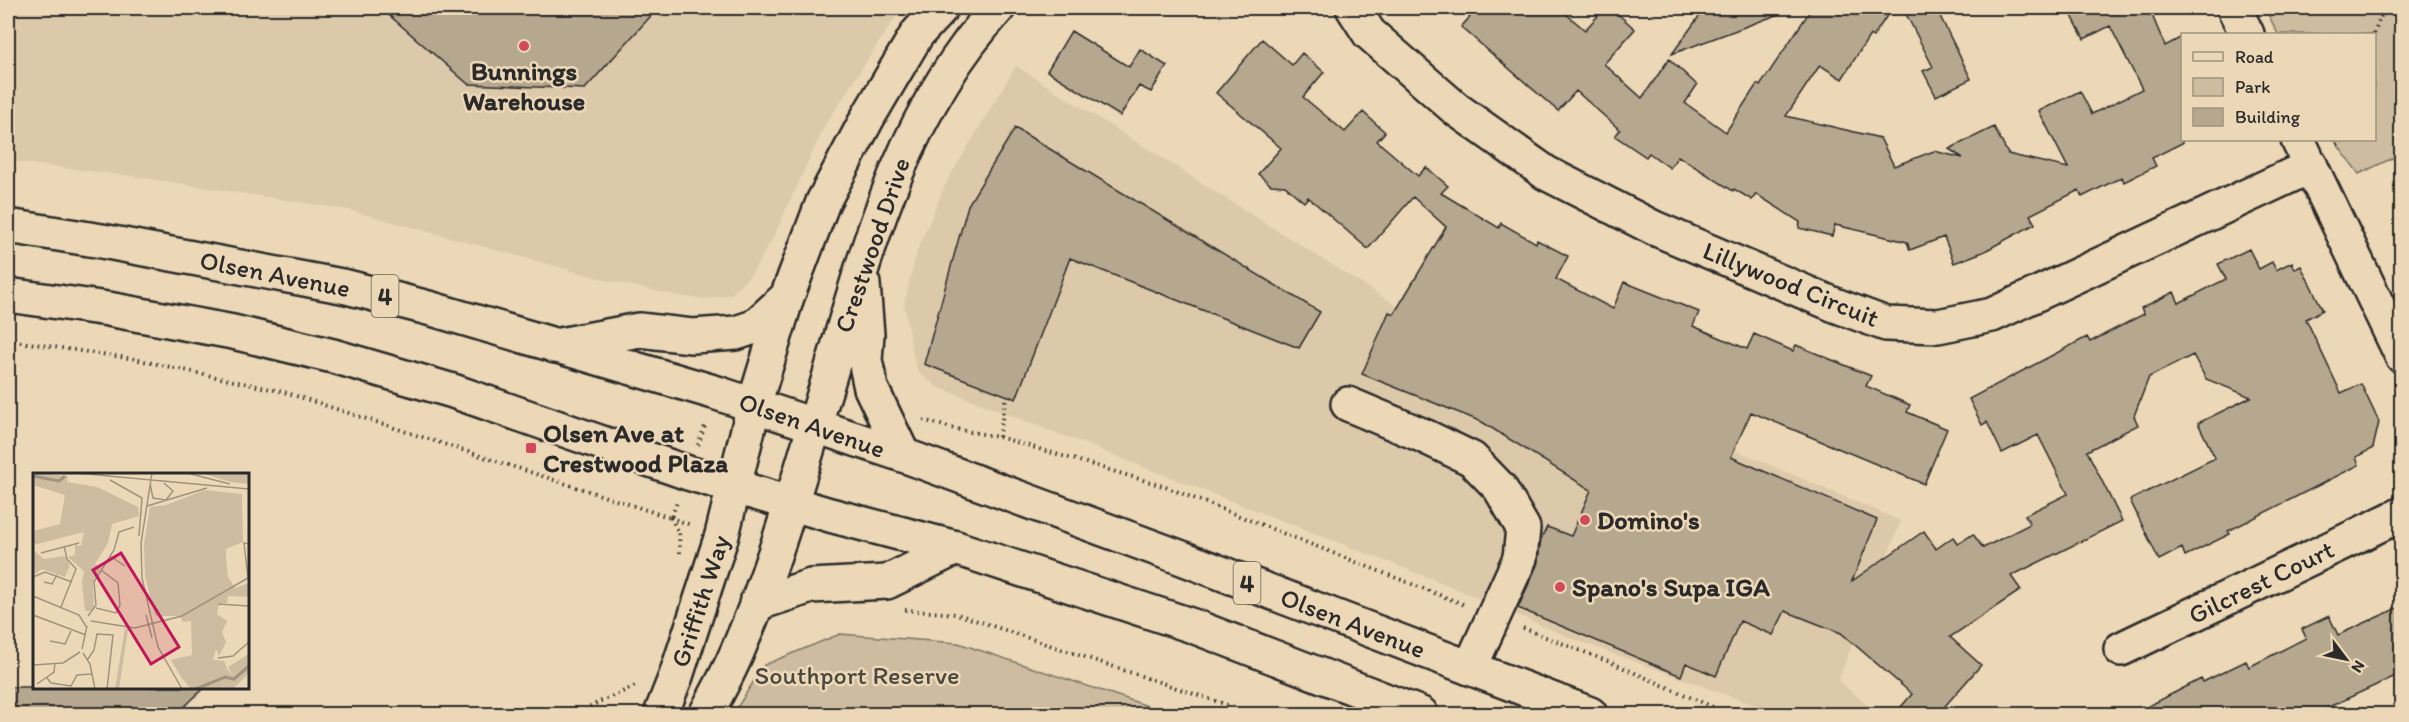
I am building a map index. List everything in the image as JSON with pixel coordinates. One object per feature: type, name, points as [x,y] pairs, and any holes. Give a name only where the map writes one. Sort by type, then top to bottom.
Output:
[{"type":"street","name":"Crestwood Drive","points":[[734,486],[754,405],[787,297],[823,202],[868,117],[918,34],[941,8]]},
{"type":"street","name":"Crestwood Drive","points":[[791,503],[862,264],[903,153],[957,60],[998,8]]},
{"type":"street","name":"Lillywood Circuit","points":[[1353,8],[1369,33],[1438,94],[1546,173],[1654,228],[1835,305],[1886,324],[1938,326],[1992,315],[2304,153]]},
{"type":"street","points":[[2234,8],[2246,33]]},
{"type":"street","points":[[2304,153],[2402,356]]},
{"type":"street","name":"Olsen Avenue","points":[[8,226],[102,241],[347,287],[432,309],[754,405],[903,455],[1590,714]]},
{"type":"street","points":[[862,264],[867,334],[865,360],[871,388],[903,455]]},
{"type":"street","name":"4","points":[[8,295],[108,309],[233,332],[333,356],[453,391],[688,472],[956,548],[1193,626],[1421,714]]},
{"type":"street","points":[[555,346],[639,330],[692,336],[736,333],[754,327],[787,297]]},
{"type":"street","points":[[1348,404],[1425,436],[1472,459],[1500,488],[1523,528],[1520,558],[1470,668]]},
{"type":"street","name":"Griffith Way","points":[[650,704],[676,676],[722,535],[734,486]]},
{"type":"street","name":"Griffith Way","points":[[706,714],[738,650],[791,503]]},
{"type":"street","name":"Gilcrest Court","points":[[2121,649],[2402,514]]},
{"type":"street","points":[[756,604],[811,586],[887,582],[956,548]]},
{"type":"path","points":[[2373,33],[2384,8]]},
{"type":"path","points":[[999,437],[1006,396]]},
{"type":"path","points":[[681,556],[679,533],[671,518],[722,535]]},
{"type":"path","points":[[897,610],[957,614],[1254,714]]},
{"type":"path","points":[[580,714],[597,703],[642,682],[650,704]]},
{"type":"shaded area","points":[[8,8],[903,8],[824,127],[772,240],[752,273],[731,294],[708,299],[684,297],[610,281],[349,210],[138,177],[8,161]]},
{"type":"shaded area","points":[[1016,66],[1397,306],[1901,521],[1838,681],[1878,714],[1779,714],[1573,639],[1445,584],[938,387],[918,372],[912,352],[904,304],[917,251],[946,183]]},
{"type":"green space","points":[[2265,8],[2401,8],[2401,154],[2359,174],[2335,141],[2376,141],[2376,33],[2278,33]]},
{"type":"green space","name":"Southport Reserve","points":[[840,634],[958,643],[1172,714],[733,714],[764,665]]},
{"type":"building","name":"Bunnings Warehouse","points":[[381,8],[658,8],[585,89],[468,84]]},
{"type":"building","points":[[1478,8],[1559,8],[1585,30],[1605,8],[1611,8],[1635,29],[1604,64],[1642,98],[1669,59],[1697,85],[1685,103],[1726,132],[1757,84],[1760,86],[1812,8],[1892,8],[1873,37],[1870,35],[1842,79],[1820,65],[1786,116],[1880,138],[1894,166],[1934,151],[1963,158],[1949,149],[1994,127],[2008,154],[2068,168],[2039,111],[2080,91],[2092,114],[2142,89],[2110,26],[2084,39],[2068,8],[2149,8],[2165,46],[2181,38],[2182,143],[2152,158],[2156,166],[2124,182],[2122,177],[2082,197],[2079,190],[2030,215],[2035,224],[1983,252],[1954,263],[1944,237],[1910,250],[1907,242],[1835,225],[1832,236],[1799,228],[1800,222],[1756,194],[1752,200],[1734,189],[1733,191],[1678,156],[1670,168],[1649,153],[1646,157],[1615,136],[1620,130],[1576,91],[1558,111],[1461,27]]},
{"type":"building","points":[[1705,8],[1790,8],[1790,10],[1672,54]]},
{"type":"building","points":[[1903,8],[1936,8],[1971,79],[1936,96],[1923,71],[1933,67]]},
{"type":"building","points":[[1071,31],[1129,67],[1140,49],[1167,66],[1151,92],[1139,86],[1120,116],[1047,71]]},
{"type":"building","points":[[1262,39],[1292,65],[1302,53],[1324,72],[1303,97],[1345,132],[1363,112],[1385,132],[1377,141],[1418,176],[1426,167],[1448,186],[1441,193],[1499,228],[1501,223],[1536,243],[1537,240],[1568,256],[1556,279],[1613,309],[1624,282],[1699,312],[1693,326],[1747,349],[1754,334],[1793,351],[1796,345],[1871,376],[1866,386],[1910,405],[1907,412],[1947,429],[1924,484],[1751,412],[1731,457],[1877,520],[1852,581],[1924,531],[1936,549],[1953,537],[1958,544],[1973,534],[1983,548],[2030,524],[2025,515],[2068,494],[2038,435],[2002,453],[1987,422],[1982,425],[1969,399],[2087,337],[2090,342],[2144,314],[2141,308],[2174,292],[2179,303],[2226,279],[2218,264],[2249,249],[2259,269],[2272,262],[2276,270],[2292,262],[2295,269],[2301,266],[2323,310],[2306,319],[2341,393],[2361,384],[2379,422],[2373,448],[2356,457],[2359,465],[2228,531],[2230,534],[2185,556],[2182,548],[2159,560],[2130,500],[2215,458],[2198,423],[2251,397],[2206,379],[2193,355],[2149,377],[2134,416],[2138,425],[2087,451],[2122,521],[2011,576],[2021,590],[1950,637],[1981,665],[1938,714],[1895,714],[1912,694],[1841,633],[1785,611],[1773,635],[1740,621],[1716,676],[1686,663],[1681,676],[1518,608],[1537,565],[1541,539],[1547,527],[1571,536],[1591,490],[1482,422],[1362,374],[1389,312],[1394,314],[1446,227],[1413,197],[1368,249],[1308,197],[1304,202],[1285,186],[1271,185],[1258,174],[1281,148],[1216,93]]},
{"type":"building","points":[[1015,128],[1320,312],[1299,348],[1070,258],[1016,399],[924,364],[968,205]]},
{"type":"building","points":[[2402,606],[2402,673],[2314,714],[2133,714],[2201,679],[2203,682],[2246,661],[2249,667],[2306,638],[2302,629],[2329,616],[2338,635]]},
{"type":"building","points":[[8,687],[203,689],[177,714],[8,714]]},
{"type":"place","name":"Bunnings Warehouse","points":[[524,46]]},
{"type":"place","name":"Olsen Ave at Crestwood Plaza","points":[[531,448]]},
{"type":"place","name":"Domino's","points":[[1585,520]]},
{"type":"place","name":"Spano's Supa IGA","points":[[1560,587]]}]
